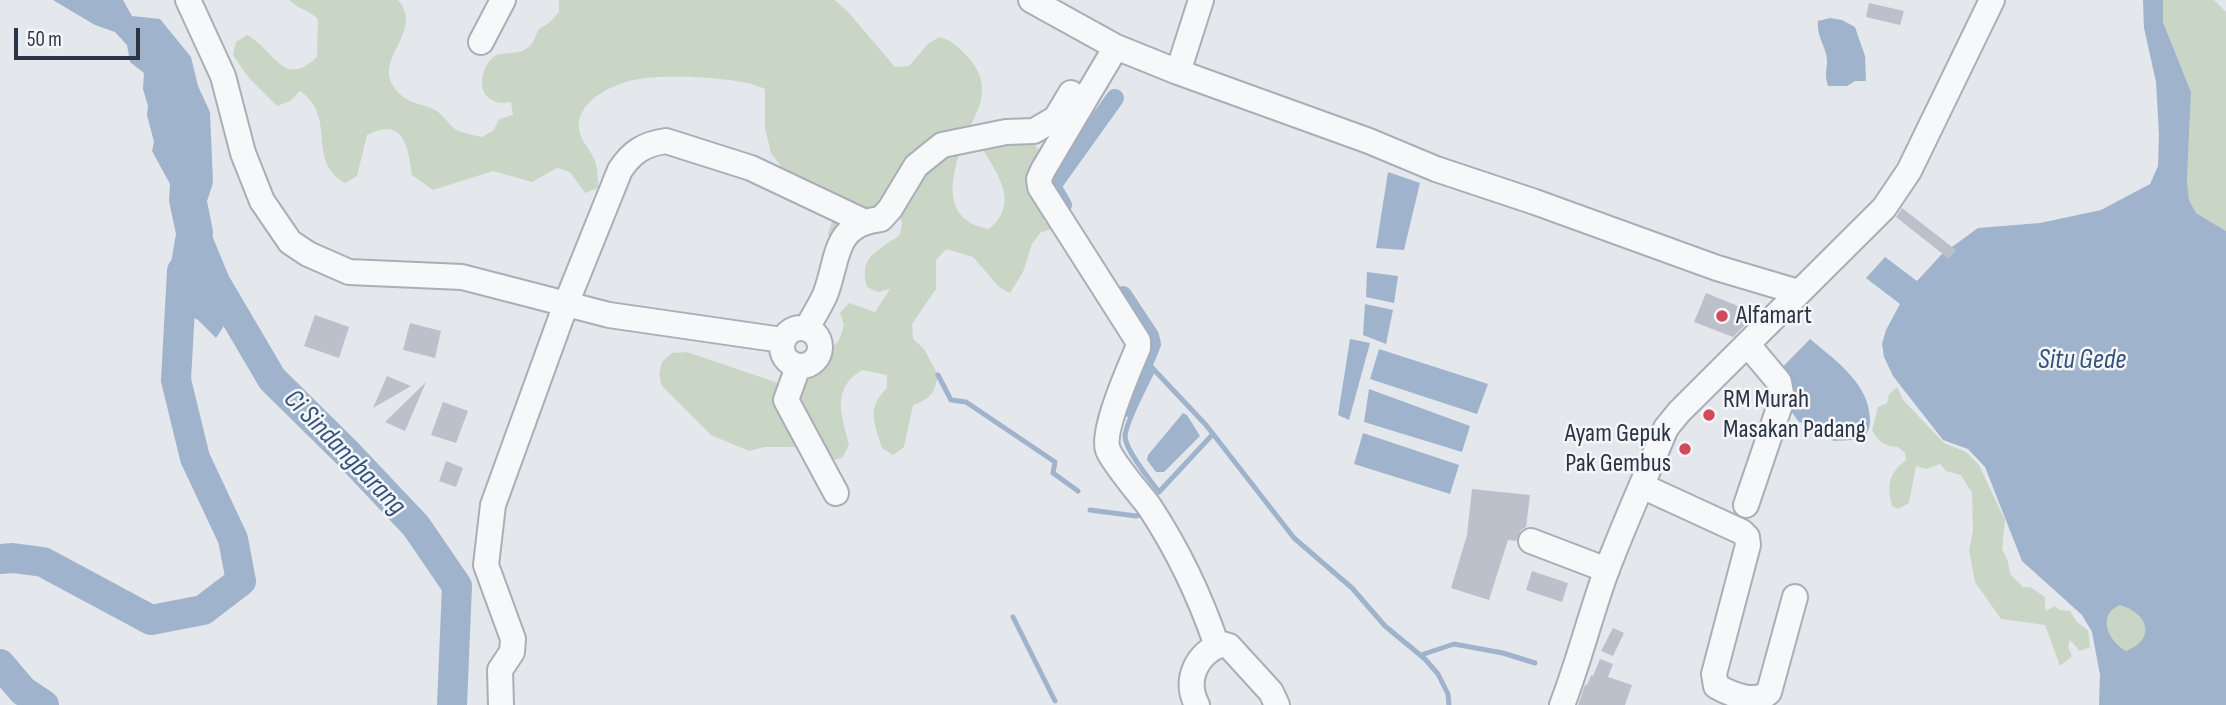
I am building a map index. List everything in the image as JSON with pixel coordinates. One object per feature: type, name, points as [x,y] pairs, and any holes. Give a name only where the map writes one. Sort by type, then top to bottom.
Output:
[{"type":"street","points":[[188,0],[223,76],[243,153],[262,201],[290,242],[308,254],[348,272],[462,277],[608,315],[782,340]]},
{"type":"street","points":[[481,42],[503,0]]},
{"type":"street","points":[[1031,0],[1110,43],[1178,72],[1369,141],[1436,169],[1548,206],[1717,268],[1798,292]]},
{"type":"street","points":[[1178,72],[1201,0]]},
{"type":"street","points":[[1562,705],[1579,662],[1607,570],[1666,428],[1679,412],[1790,304],[1798,292],[1871,223],[1899,187],[1992,0]]},
{"type":"street","points":[[501,705],[500,670],[512,652],[513,639],[486,565],[493,505],[566,304],[620,170],[628,158],[636,150],[651,143],[666,141],[751,168],[863,221],[881,219],[916,166],[942,145],[1006,132],[1034,131],[1056,118],[1110,43]]},
{"type":"street","points":[[1110,43],[1043,170],[1039,179],[1040,187],[1139,341],[1109,429],[1108,450],[1149,506],[1184,566],[1206,612],[1217,646]]},
{"type":"street","points":[[807,328],[825,295],[836,251],[845,237],[863,221]]},
{"type":"street","points":[[807,328],[818,337],[820,352],[812,364],[798,367],[787,362],[781,352],[782,340],[792,330],[807,328]]},
{"type":"street","points":[[1746,505],[1782,399],[1779,382],[1748,345]]},
{"type":"street","points":[[798,367],[786,400],[835,494]]},
{"type":"street","points":[[1642,486],[1742,532],[1747,537],[1748,545],[1714,674],[1716,686],[1756,699],[1764,698],[1769,692],[1795,597]]},
{"type":"street","points":[[1531,541],[1607,570]]},
{"type":"street","points":[[1197,705],[1191,690],[1195,666],[1202,656],[1222,644],[1229,646],[1271,692],[1277,705]]},
{"type":"green space","points":[[289,0],[398,0],[405,13],[405,25],[391,61],[389,74],[393,86],[408,100],[438,112],[455,129],[481,137],[493,131],[499,119],[513,115],[511,102],[496,102],[486,95],[482,77],[487,65],[495,56],[519,52],[528,47],[538,30],[559,12],[559,0],[835,0],[895,67],[909,66],[928,44],[939,37],[956,45],[975,66],[981,81],[981,99],[958,157],[953,184],[956,207],[963,217],[989,229],[1003,209],[1003,189],[982,148],[1029,137],[1038,149],[1043,163],[1057,178],[1052,186],[1056,202],[1044,222],[1060,227],[1041,232],[1032,244],[1023,272],[1010,293],[999,287],[973,257],[946,249],[936,260],[936,289],[912,324],[913,339],[924,349],[938,375],[937,381],[928,398],[913,405],[904,447],[893,455],[882,448],[874,416],[876,403],[887,388],[887,375],[862,370],[852,377],[842,394],[842,414],[849,445],[842,458],[828,461],[806,447],[764,447],[749,451],[711,435],[662,386],[659,374],[662,362],[672,353],[687,352],[784,385],[798,386],[809,379],[813,367],[824,360],[840,338],[844,325],[840,313],[849,303],[875,312],[890,289],[878,292],[867,287],[865,268],[872,255],[900,235],[902,222],[896,211],[834,246],[828,234],[832,222],[771,153],[765,128],[765,89],[741,82],[707,78],[638,79],[608,89],[591,101],[580,117],[579,129],[595,161],[598,188],[585,193],[570,172],[557,168],[532,182],[493,171],[433,190],[412,175],[402,137],[389,129],[367,135],[357,176],[345,183],[333,174],[326,163],[320,125],[311,101],[300,91],[290,101],[277,106],[248,77],[233,55],[236,42],[247,35],[287,68],[305,66],[317,57],[318,19]]},
{"type":"green space","points":[[2163,0],[2214,0],[2226,12],[2226,231],[2196,213],[2189,200],[2187,181],[2191,92],[2163,22]]},
{"type":"green space","points":[[1897,387],[1903,400],[1944,443],[1966,452],[1979,465],[2005,520],[2002,549],[2010,574],[2023,587],[2030,587],[2045,597],[2045,611],[2055,606],[2060,610],[2070,611],[2077,622],[2088,630],[2090,647],[2080,651],[2070,640],[2068,647],[2072,656],[2060,666],[2045,625],[2001,619],[1975,582],[1969,550],[1973,531],[1972,493],[1961,475],[1946,471],[1940,464],[1926,469],[1916,466],[1909,503],[1898,509],[1892,506],[1890,480],[1906,460],[1905,453],[1898,447],[1882,443],[1872,430],[1878,407],[1887,403],[1889,394]]},
{"type":"green space","points":[[2119,599],[2156,607],[2130,678],[2101,618]]},
{"type":"water","points":[[53,0],[123,0],[132,16],[160,19],[191,57],[198,86],[210,112],[213,183],[207,201],[213,231],[210,292],[222,308],[225,324],[216,338],[198,320],[176,309],[171,302],[170,268],[176,234],[169,201],[170,184],[152,151],[154,142],[143,89],[144,73],[130,62],[127,45],[115,32],[95,25]]},
{"type":"water","name":"Situ Gede","points":[[2143,0],[2163,0],[2163,22],[2191,92],[2187,181],[2189,200],[2196,213],[2226,231],[2226,705],[2099,705],[2100,675],[2092,632],[2082,615],[2022,561],[1985,467],[1968,449],[1943,440],[1893,376],[1884,357],[1882,344],[1900,304],[1866,278],[1885,257],[1917,281],[1941,255],[1978,228],[2040,223],[2101,210],[2150,184],[2158,166],[2159,135],[2156,82],[2144,28]],"holes":[[[2120,605],[2130,609],[2142,620],[2145,633],[2136,646],[2126,651],[2110,635],[2107,621],[2108,615]]]},
{"type":"water","points":[[1830,18],[1842,20],[1855,27],[1865,56],[1866,81],[1855,81],[1847,86],[1828,86],[1827,58],[1818,21]]},
{"type":"water","points":[[1388,172],[1420,183],[1404,250],[1376,248]]},
{"type":"water","points":[[1367,272],[1398,276],[1394,303],[1366,297]]},
{"type":"water","points":[[1365,304],[1393,310],[1386,344],[1363,335]]},
{"type":"water","points":[[1350,339],[1370,343],[1349,420],[1338,415]]},
{"type":"water","points":[[1810,339],[1849,374],[1864,395],[1870,423],[1863,437],[1833,441],[1819,427],[1799,422],[1765,385]]},
{"type":"water","points":[[1379,349],[1488,384],[1477,414],[1370,379]]},
{"type":"water","points":[[1369,389],[1470,426],[1462,452],[1364,422]]},
{"type":"water","points":[[1183,413],[1200,436],[1164,472],[1156,472],[1147,460],[1148,455]]},
{"type":"water","points":[[1363,433],[1459,465],[1450,494],[1354,464]]},
{"type":"building","points":[[1869,3],[1904,11],[1900,25],[1866,17]]},
{"type":"building","points":[[1902,208],[1956,250],[1949,259],[1896,217]]},
{"type":"building","name":"Alfamart","points":[[1706,293],[1750,311],[1744,326],[1733,337],[1694,322]]},
{"type":"building","points":[[315,315],[349,327],[339,358],[304,346]]},
{"type":"building","points":[[410,323],[441,331],[435,358],[403,350]]},
{"type":"building","points":[[387,376],[411,386],[373,408]]},
{"type":"building","points":[[426,382],[405,431],[385,422]]},
{"type":"building","points":[[443,402],[468,411],[456,443],[431,435]]},
{"type":"building","points":[[446,461],[463,468],[456,487],[439,481]]},
{"type":"building","points":[[1472,489],[1530,495],[1526,527],[1521,530],[1516,541],[1508,540],[1489,600],[1451,588],[1467,535]]},
{"type":"building","points":[[1532,571],[1568,583],[1562,602],[1526,590]]},
{"type":"building","points":[[1613,628],[1624,633],[1613,656],[1601,651]]},
{"type":"building","points":[[1600,659],[1613,664],[1608,677],[1632,685],[1625,705],[1578,705],[1585,685],[1591,675],[1593,676]]},
{"type":"waterway","points":[[1063,205],[1052,186],[1115,98]]},
{"type":"waterway","name":"Ci Sindangbarang","points":[[196,236],[215,282],[272,379],[416,526],[457,586],[452,705]]},
{"type":"waterway","points":[[0,559],[43,562],[151,620],[203,610],[241,581],[233,539],[195,458],[176,380],[182,271]]},
{"type":"waterway","points":[[1123,295],[1150,336],[1152,344],[1126,408]]},
{"type":"waterway","points":[[1142,357],[1206,425],[1294,538],[1352,588],[1385,626],[1425,659],[1438,674],[1448,694],[1449,705]]},
{"type":"waterway","points":[[1153,370],[1132,412],[1125,436],[1133,457],[1159,492],[1213,434]]},
{"type":"waterway","points":[[938,375],[951,400],[966,402],[1055,462],[1053,473],[1078,491]]},
{"type":"waterway","points":[[1090,510],[1136,516],[1144,511]]},
{"type":"waterway","points":[[1013,617],[1055,701]]},
{"type":"waterway","points":[[1421,655],[1454,644],[1503,653],[1535,663]]},
{"type":"waterway","points":[[0,664],[23,691],[44,705]]},
{"type":"place","name":"Alfamart","points":[[1722,316]]},
{"type":"place","name":"RM Murah Masakan Padang","points":[[1709,415]]},
{"type":"place","name":"Ayam Gepuk Pak Gembus","points":[[1685,449]]}]
